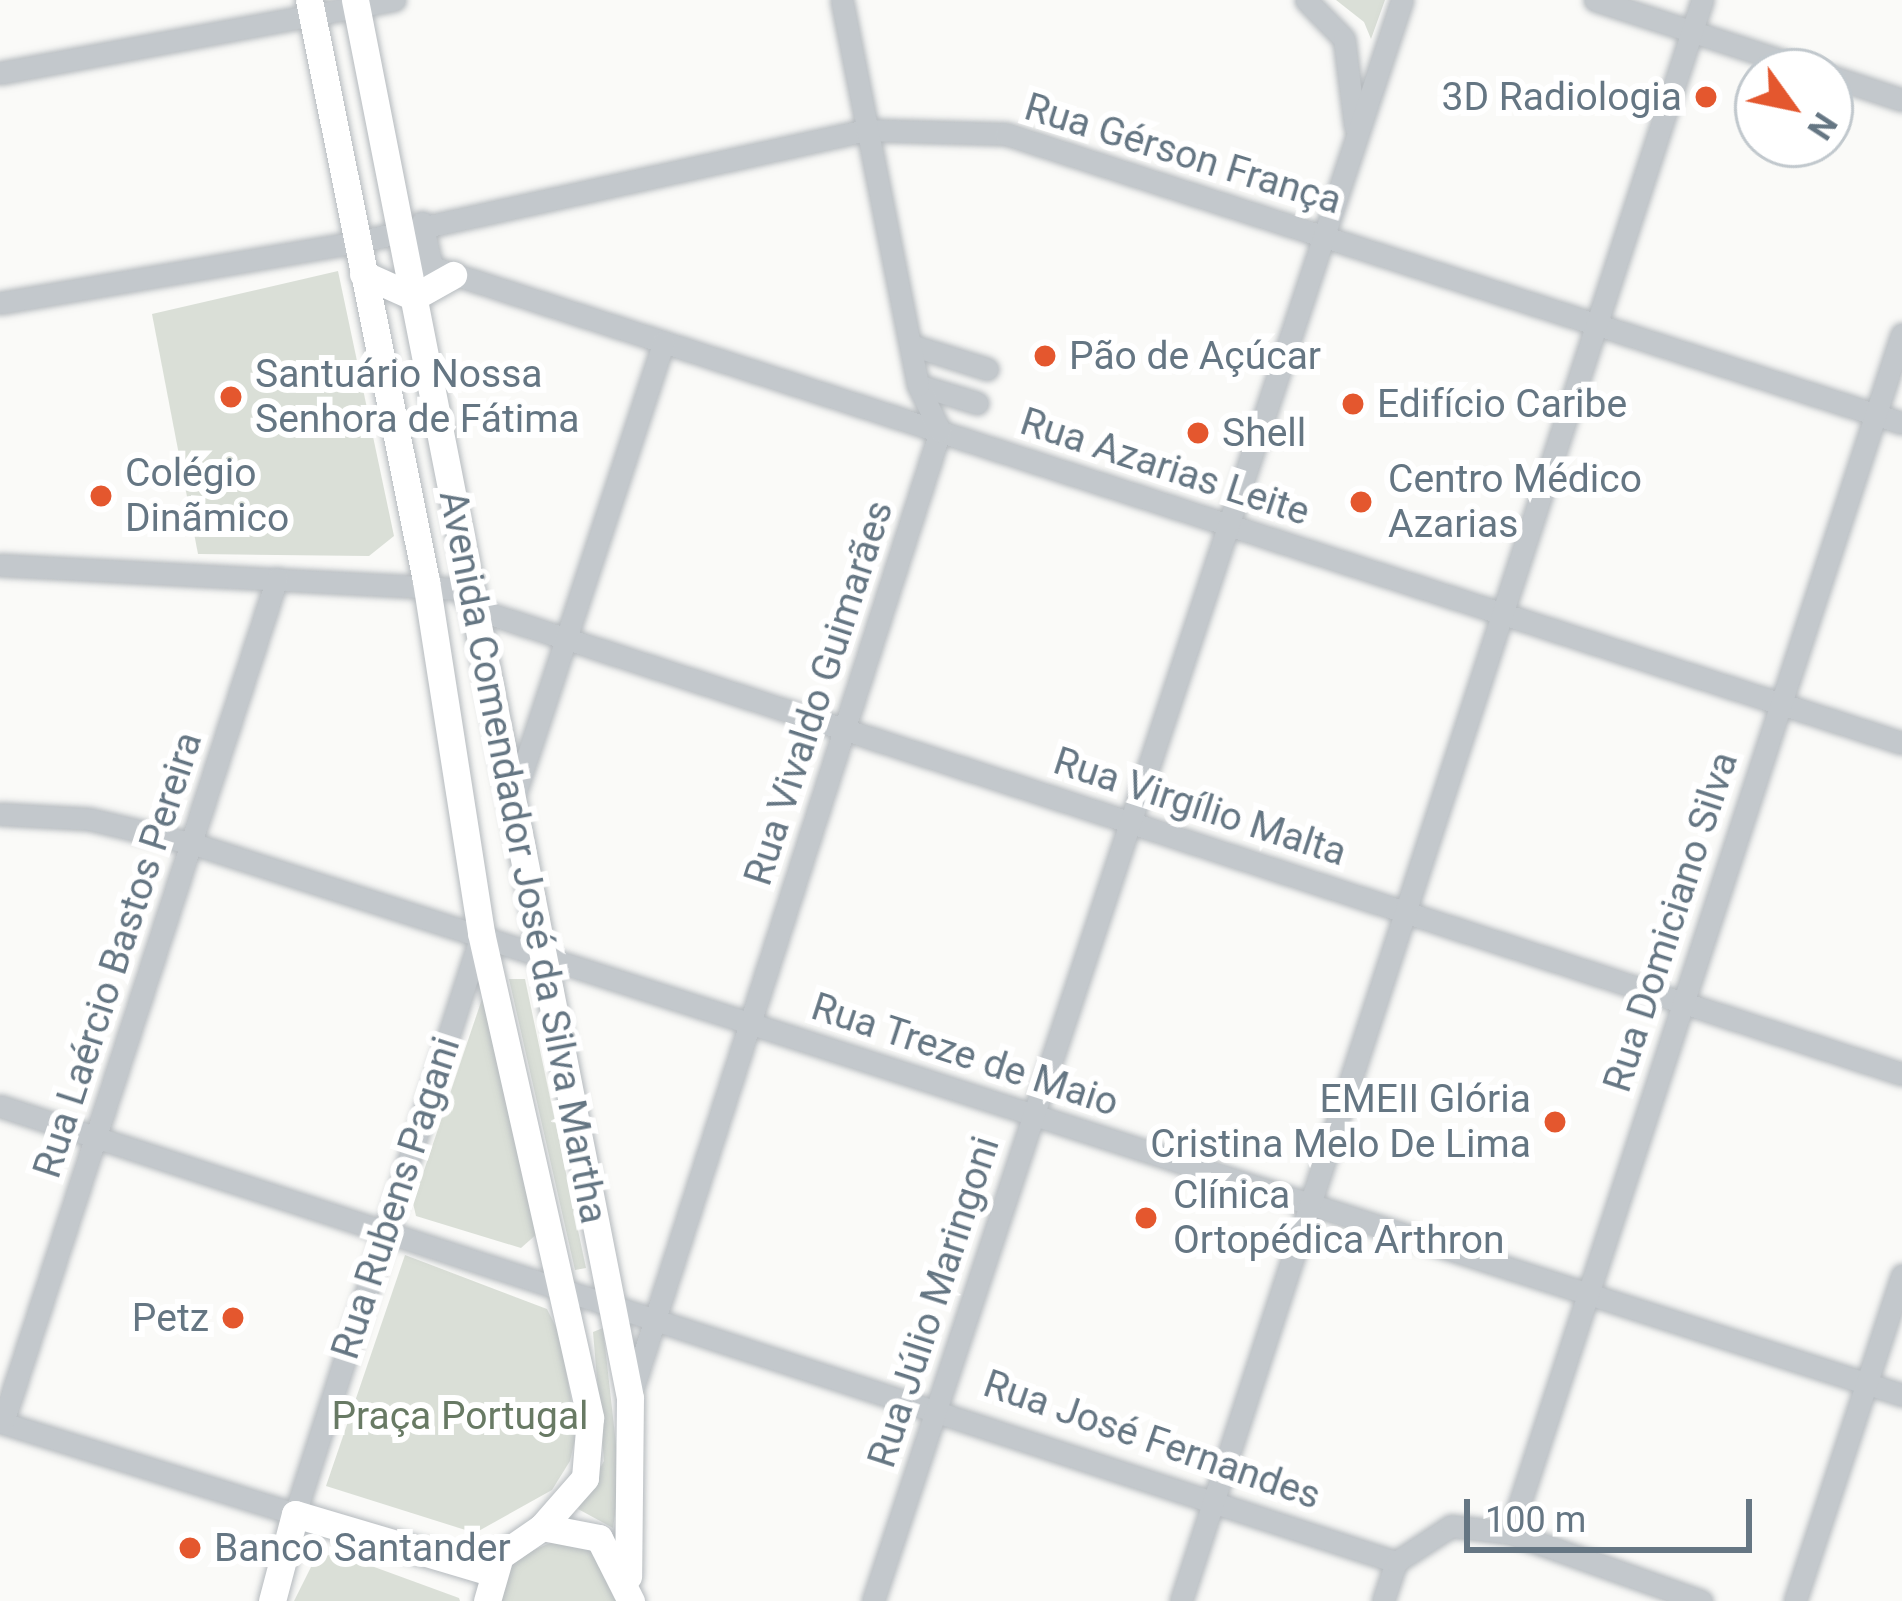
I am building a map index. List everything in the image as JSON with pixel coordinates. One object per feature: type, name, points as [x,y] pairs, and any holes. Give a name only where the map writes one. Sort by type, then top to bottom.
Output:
[{"type":"main road","name":"Avenida Comendador José da Silva Martha","points":[[356,4],[411,224],[430,267],[414,297],[514,797],[536,953],[630,1398],[630,1588]]},
{"type":"main road","name":"Avenida Comendador José da Silva Martha","points":[[310,8],[381,345],[416,583],[432,618],[481,933],[566,1288],[592,1449],[585,1478],[542,1527]]},
{"type":"main road","points":[[363,274],[414,297],[430,267]]},
{"type":"main road","points":[[381,345],[423,334]]},
{"type":"main road","points":[[432,618],[459,633],[475,609]]},
{"type":"main road","points":[[295,1514],[491,1572]]},
{"type":"main road","name":"Rua Rubens Pagani","points":[[272,1601],[295,1514]]},
{"type":"main road","points":[[487,1601],[491,1572],[542,1527],[599,1538],[630,1588]]},
{"type":"street","points":[[0,73],[310,8],[394,0]]},
{"type":"street","points":[[842,0],[919,385],[940,431]]},
{"type":"street","points":[[1306,0],[1344,39],[1355,133]]},
{"type":"street","name":"Rua Júlio Maringoni","points":[[874,1601],[1222,524],[1402,0]]},
{"type":"street","points":[[1595,0],[1743,48]]},
{"type":"street","points":[[1181,1601],[1702,0]]},
{"type":"street","points":[[1854,84],[1902,100]]},
{"type":"street","name":"Rua Gérson França","points":[[0,303],[357,242],[411,224],[866,130],[1006,134],[1902,423]]},
{"type":"street","name":"Rua Azarias Leite","points":[[430,267],[1902,742]]},
{"type":"street","name":"Rua Domiciano Silva","points":[[1510,1533],[1902,334]]},
{"type":"street","points":[[514,797],[664,342]]},
{"type":"street","points":[[911,345],[987,369]]},
{"type":"street","points":[[919,385],[976,404]]},
{"type":"street","name":"Rua Vivaldo Guimarães","points":[[630,1398],[940,431]]},
{"type":"street","points":[[0,565],[416,583]]},
{"type":"street","name":"Rua Laércio Bastos Pereira","points":[[2,1422],[277,578]]},
{"type":"street","name":"Rua Virgílio Malta","points":[[416,583],[458,589],[475,609],[568,635],[1902,1074]]},
{"type":"street","name":"Rua Treze de Maio","points":[[0,814],[89,819],[194,844],[1902,1395]]},
{"type":"street","name":"Rua Rubens Pagani","points":[[295,1514],[481,933]]},
{"type":"street","points":[[0,1106],[566,1288]]},
{"type":"street","points":[[1796,1601],[1902,1275]]},
{"type":"street","name":"Rua José Fernandes","points":[[566,1288],[1214,1497],[1396,1562]]},
{"type":"street","points":[[2,1422],[295,1514]]},
{"type":"street","points":[[1383,1601],[1396,1562],[1450,1526],[1510,1533],[1702,1601]]},
{"type":"green space","points":[[1336,0],[1385,0],[1371,39],[1364,22]]},
{"type":"green space","points":[[338,271],[394,536],[369,556],[198,554],[152,314]]},
{"type":"green space","points":[[509,979],[525,979],[586,1268],[575,1270]]},
{"type":"green space","points":[[484,993],[539,1232],[521,1248],[416,1216],[413,1203]]},
{"type":"green space","name":"Praça Portugal","points":[[405,1255],[547,1309],[559,1333],[577,1431],[570,1461],[552,1490],[475,1533],[326,1486]]},
{"type":"green space","name":"Praça Portugal","points":[[603,1328],[620,1480],[613,1528],[578,1509],[604,1461],[593,1332]]},
{"type":"green space","name":"Praça Portugal","points":[[564,1537],[599,1552],[617,1601],[500,1601],[513,1559]]},
{"type":"green space","name":"Praça Portugal","points":[[336,1553],[460,1601],[294,1601],[315,1559]]},
{"type":"place","name":"3D Radiologia","points":[[1706,97]]},
{"type":"place","name":"Pão de Açúcar","points":[[1045,356]]},
{"type":"place","name":"Santuário Nossa Senhora de Fátima","points":[[231,397]]},
{"type":"place","name":"Edifício Caribe","points":[[1353,404]]},
{"type":"place","name":"Shell","points":[[1198,433]]},
{"type":"place","name":"Colégio Dinãmico","points":[[101,496]]},
{"type":"place","name":"Centro Médico Azarias","points":[[1361,502]]},
{"type":"place","name":"EMEII Glória Cristina Melo De Lima","points":[[1555,1122]]},
{"type":"place","name":"Clínica Ortopédica Arthron","points":[[1146,1218]]},
{"type":"place","name":"Petz","points":[[233,1318]]},
{"type":"place","name":"Banco Santander","points":[[190,1548]]}]
